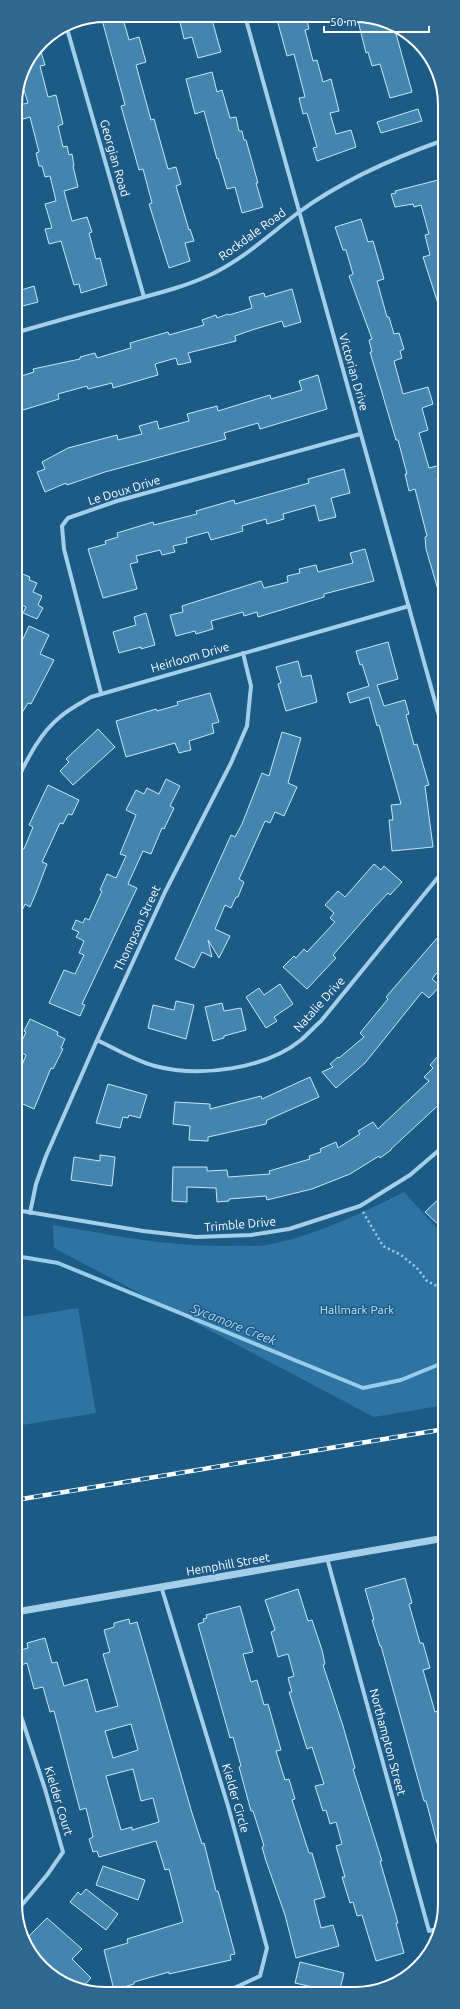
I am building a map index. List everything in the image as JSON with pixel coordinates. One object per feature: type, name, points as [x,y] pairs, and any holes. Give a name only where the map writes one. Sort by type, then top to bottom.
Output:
[{"type":"street","name":"Victorian Drive","points":[[246,22],[438,712]]},
{"type":"street","name":"Georgian Road","points":[[68,31],[144,297]]},
{"type":"street","name":"Rockdale Road","points":[[22,330],[144,297],[190,283],[213,274],[259,245],[299,212],[346,182],[400,155],[438,142]]},
{"type":"street","name":"Le Doux Drive","points":[[101,693],[64,549],[62,526],[68,518],[117,501],[360,434]]},
{"type":"street","name":"Heirloom Drive","points":[[22,770],[44,733],[60,717],[91,697],[409,606]]},
{"type":"street","name":"Thompson Street","points":[[30,1213],[36,1184],[46,1156],[97,1040],[165,892],[231,763],[247,726],[251,686],[243,653]]},
{"type":"street","name":"Natalie Drive","points":[[97,1040],[155,1066],[177,1070],[216,1071],[235,1068],[260,1061],[284,1051],[301,1040],[321,1021],[438,877]]},
{"type":"street","name":"Trimble Drive","points":[[22,1211],[143,1231],[196,1237],[250,1235],[289,1229],[360,1206],[410,1174],[438,1151]]},
{"type":"street","name":"Hemphill Street","points":[[22,1611],[438,1539]]},
{"type":"street","name":"Northampton Street","points":[[327,1558],[429,1931],[434,1930]]},
{"type":"street","name":"Kielder Circle","points":[[161,1586],[228,1806],[267,1948],[260,1976],[238,1987]]},
{"type":"street","name":"Kielder Court","points":[[22,1719],[63,1852],[47,1875],[22,1905]]},
{"type":"path","points":[[360,1206],[383,1246],[401,1255],[417,1268],[427,1281],[438,1286]]},
{"type":"green space","name":"Hallmark Park","points":[[404,1192],[438,1229],[438,1406],[374,1417],[54,1248],[53,1225],[141,1240],[185,1245],[266,1245],[319,1230]]},
{"type":"green space","points":[[78,1308],[96,1413],[22,1425],[22,1317]]},
{"type":"building","points":[[103,22],[124,22],[129,40],[139,37],[146,62],[136,65],[151,120],[154,119],[168,169],[176,167],[181,184],[176,186],[189,230],[190,229],[194,241],[185,243],[190,261],[169,268],[149,204],[152,203],[143,169],[139,170],[121,106],[125,105]]},
{"type":"building","points":[[180,22],[213,22],[221,52],[198,58],[192,37],[184,39]]},
{"type":"building","points":[[278,22],[307,22],[309,29],[305,30],[313,61],[317,60],[323,82],[331,79],[339,111],[330,113],[336,134],[351,130],[356,147],[317,161],[313,148],[317,147],[307,113],[303,114],[299,98],[305,97],[294,54],[287,56]]},
{"type":"building","points":[[358,22],[382,26],[396,33],[412,92],[390,98],[380,64],[372,66],[368,52],[366,53]]},
{"type":"building","points":[[41,52],[45,65],[40,66],[48,97],[56,95],[63,124],[58,126],[63,147],[67,146],[69,155],[72,154],[78,187],[64,191],[72,221],[87,217],[92,232],[89,233],[96,259],[100,258],[107,285],[81,293],[79,284],[74,285],[61,241],[49,244],[45,229],[52,228],[45,204],[56,201],[50,176],[45,177],[42,166],[39,166],[36,153],[39,152],[30,117],[23,119],[22,116],[22,104],[28,103],[24,90],[25,84],[28,73]]},
{"type":"building","points":[[212,72],[217,92],[222,90],[230,118],[236,117],[239,131],[242,131],[244,140],[246,140],[263,207],[242,213],[235,187],[227,189],[204,111],[195,114],[186,79]]},
{"type":"building","points":[[418,109],[422,121],[381,133],[377,122]]},
{"type":"building","points":[[438,180],[438,304],[423,257],[430,255],[425,235],[429,234],[421,205],[414,207],[413,204],[395,207],[391,194],[396,193],[395,191]]},
{"type":"building","points":[[361,219],[368,242],[373,241],[384,279],[377,281],[387,317],[389,317],[394,334],[399,333],[404,349],[400,351],[402,358],[394,361],[403,394],[428,387],[433,404],[422,408],[428,430],[419,433],[429,468],[438,466],[438,590],[426,549],[425,537],[427,536],[415,489],[409,491],[405,474],[407,474],[398,440],[396,440],[370,352],[372,352],[369,340],[372,339],[349,276],[353,274],[346,250],[343,250],[335,227]]},
{"type":"building","points":[[34,286],[38,302],[22,306],[22,290]]},
{"type":"building","points":[[292,289],[301,322],[284,327],[282,321],[235,336],[236,341],[188,353],[191,362],[178,365],[176,358],[155,364],[158,375],[113,388],[112,383],[88,389],[87,386],[58,394],[59,399],[23,410],[22,376],[34,372],[33,369],[80,359],[80,357],[95,353],[97,358],[131,348],[130,343],[168,332],[169,335],[204,325],[202,320],[216,315],[217,318],[252,308],[249,297],[264,293],[265,297]]},
{"type":"building","points":[[318,375],[327,409],[260,429],[258,423],[224,433],[226,439],[105,472],[67,485],[66,483],[45,492],[37,472],[45,469],[42,462],[68,448],[117,435],[118,440],[142,434],[139,426],[157,421],[159,429],[189,421],[187,414],[217,406],[218,411],[270,395],[271,399],[302,390],[299,381]]},
{"type":"building","points":[[344,469],[350,493],[331,498],[336,517],[319,521],[315,505],[283,514],[284,519],[267,524],[266,519],[242,526],[243,531],[211,540],[208,532],[186,538],[187,543],[173,546],[175,552],[162,555],[160,550],[136,556],[138,562],[130,564],[137,589],[103,598],[88,549],[106,544],[105,541],[118,537],[117,533],[153,522],[154,525],[197,514],[196,511],[234,500],[235,504],[309,483],[308,479]]},
{"type":"building","points":[[365,549],[374,581],[324,594],[324,597],[258,617],[257,612],[244,616],[243,612],[211,621],[213,629],[196,634],[195,631],[176,636],[170,615],[183,612],[182,606],[261,581],[264,588],[288,582],[287,576],[300,573],[299,569],[316,565],[318,572],[353,563],[350,553]]},
{"type":"building","points":[[22,574],[30,577],[29,580],[37,583],[33,592],[42,596],[38,605],[43,608],[37,619],[23,613],[26,607],[22,605]]},
{"type":"building","points":[[146,613],[155,645],[119,653],[113,632],[136,625],[134,617]]},
{"type":"building","points":[[29,626],[49,635],[40,654],[54,660],[31,704],[28,703],[22,713],[22,638]]},
{"type":"building","points":[[388,642],[398,679],[377,685],[384,706],[405,700],[409,714],[406,715],[414,745],[417,744],[429,785],[425,786],[433,847],[392,851],[389,820],[393,820],[391,805],[401,804],[379,725],[377,726],[369,697],[350,703],[347,693],[369,686],[356,651]]},
{"type":"building","points":[[298,661],[302,677],[311,675],[317,702],[286,711],[278,684],[281,683],[276,667]]},
{"type":"building","points":[[210,693],[219,722],[212,724],[214,733],[189,741],[191,750],[179,753],[175,743],[126,757],[116,721],[156,709],[157,711],[178,705],[177,702]]},
{"type":"building","points":[[98,729],[115,747],[73,785],[60,771],[69,762],[66,759]]},
{"type":"building","points":[[282,732],[301,738],[288,783],[297,787],[284,816],[275,812],[270,823],[265,821],[239,879],[244,882],[238,897],[236,897],[231,908],[225,905],[215,929],[230,936],[219,958],[208,940],[212,957],[202,952],[194,968],[175,959],[231,835],[235,837],[242,824],[262,773],[269,776]]},
{"type":"building","points":[[166,779],[180,786],[170,806],[174,808],[164,829],[162,828],[151,854],[143,851],[128,884],[137,888],[82,1004],[85,1005],[80,1016],[49,1003],[64,970],[75,974],[84,955],[79,953],[84,941],[76,937],[79,932],[72,929],[76,920],[83,923],[85,918],[89,920],[102,891],[100,890],[107,874],[116,878],[126,856],[120,854],[136,815],[126,810],[136,790],[144,794],[147,788],[159,794]]},
{"type":"building","points":[[48,785],[79,800],[72,815],[68,814],[63,824],[60,823],[42,862],[47,864],[30,907],[25,904],[22,911],[22,848],[24,849],[33,827],[29,825]]},
{"type":"building","points":[[374,864],[381,870],[384,866],[402,882],[390,895],[388,893],[373,909],[333,955],[336,958],[307,989],[283,967],[294,956],[296,958],[304,949],[307,952],[335,922],[330,918],[334,913],[325,905],[338,891],[345,897]]},
{"type":"building","points":[[438,937],[438,972],[432,979],[438,984],[438,988],[429,998],[422,992],[365,1063],[336,1088],[322,1072],[333,1067],[330,1064],[364,1037],[360,1033],[388,999],[386,997]]},
{"type":"building","points":[[280,984],[293,1004],[274,1017],[277,1021],[266,1028],[246,997],[259,988],[264,995]]},
{"type":"building","points":[[176,1001],[194,1005],[186,1039],[148,1028],[153,1005],[174,1010]]},
{"type":"building","points":[[222,1003],[224,1011],[241,1008],[246,1030],[224,1036],[224,1038],[213,1041],[205,1007]]},
{"type":"building","points":[[30,1019],[58,1032],[57,1035],[65,1039],[61,1048],[63,1049],[53,1069],[51,1068],[34,1109],[22,1104],[22,1065],[26,1055],[22,1053],[22,1040],[26,1032],[24,1031]]},
{"type":"building","points":[[438,1056],[438,1105],[391,1150],[380,1158],[379,1156],[350,1174],[312,1189],[267,1200],[266,1196],[229,1199],[229,1201],[217,1202],[216,1188],[187,1187],[187,1202],[172,1201],[173,1167],[207,1167],[207,1171],[227,1170],[228,1177],[270,1174],[269,1171],[310,1159],[309,1156],[321,1152],[320,1149],[336,1142],[338,1148],[360,1134],[358,1131],[373,1122],[378,1129],[429,1081],[424,1077],[433,1068],[430,1065]]},
{"type":"building","points":[[310,1077],[319,1097],[267,1120],[266,1124],[208,1137],[208,1141],[189,1140],[190,1126],[173,1124],[175,1102],[210,1104],[210,1109],[261,1096],[262,1099]]},
{"type":"building","points":[[108,1084],[147,1095],[140,1118],[129,1115],[128,1118],[123,1117],[120,1128],[96,1123]]},
{"type":"building","points":[[100,1155],[115,1157],[112,1186],[71,1180],[74,1157],[100,1161]]},
{"type":"building","points":[[438,1200],[438,1224],[425,1212]]},
{"type":"building","points":[[405,1578],[412,1603],[409,1604],[420,1643],[423,1643],[430,1668],[423,1670],[435,1712],[438,1711],[438,1847],[381,1646],[372,1620],[374,1620],[365,1589]]},
{"type":"building","points":[[298,1589],[308,1621],[312,1620],[322,1650],[325,1664],[323,1665],[343,1726],[355,1768],[353,1769],[382,1861],[380,1861],[398,1923],[396,1923],[404,1953],[376,1961],[362,1915],[357,1916],[353,1902],[350,1903],[342,1877],[345,1877],[336,1846],[342,1844],[336,1822],[330,1824],[326,1810],[323,1811],[315,1786],[324,1784],[312,1747],[307,1749],[289,1692],[292,1692],[288,1678],[294,1676],[288,1654],[278,1657],[271,1632],[275,1630],[265,1600]]},
{"type":"building","points":[[240,1606],[253,1652],[243,1654],[251,1682],[257,1680],[264,1705],[268,1704],[281,1750],[276,1751],[285,1780],[289,1779],[295,1799],[292,1800],[309,1853],[312,1853],[325,1897],[314,1900],[321,1928],[333,1925],[339,1946],[296,1958],[285,1915],[262,1847],[264,1846],[253,1811],[251,1811],[239,1767],[241,1766],[233,1737],[230,1738],[198,1624],[204,1622],[203,1619],[207,1618],[206,1615]]},
{"type":"building","points":[[129,1619],[130,1624],[137,1622],[192,1813],[202,1844],[204,1843],[216,1891],[218,1891],[235,1954],[230,1955],[231,1960],[169,1974],[169,1972],[134,1982],[134,1984],[124,1987],[113,1987],[104,1950],[128,1943],[127,1939],[183,1922],[169,1869],[165,1870],[156,1841],[99,1857],[97,1851],[93,1852],[89,1839],[93,1837],[86,1808],[80,1810],[54,1711],[50,1712],[43,1687],[34,1689],[27,1663],[22,1665],[22,1650],[28,1648],[27,1643],[45,1638],[52,1663],[57,1662],[64,1686],[87,1679],[96,1712],[118,1706],[103,1654],[110,1652],[104,1630],[114,1627],[114,1623]],"holes":[[[131,1724],[138,1750],[113,1758],[105,1731]],[[133,1769],[141,1801],[153,1798],[159,1822],[132,1830],[132,1827],[121,1830],[106,1776]]]},
{"type":"building","points":[[103,1866],[145,1880],[138,1900],[96,1885]]},
{"type":"building","points":[[86,1889],[118,1914],[106,1930],[70,1902],[78,1892],[81,1895]]},
{"type":"building","points":[[47,1918],[82,1949],[72,1959],[91,1978],[84,1984],[73,1981],[55,1970],[46,1963],[36,1950],[29,1936]]},
{"type":"building","points":[[300,1962],[344,1973],[340,1987],[313,1987],[295,1983]]},
{"type":"waterway","name":"Sycamore Creek","points":[[22,1257],[58,1263],[363,1388],[401,1380],[438,1365]]},
{"type":"railway","points":[[22,1499],[438,1430]]}]
